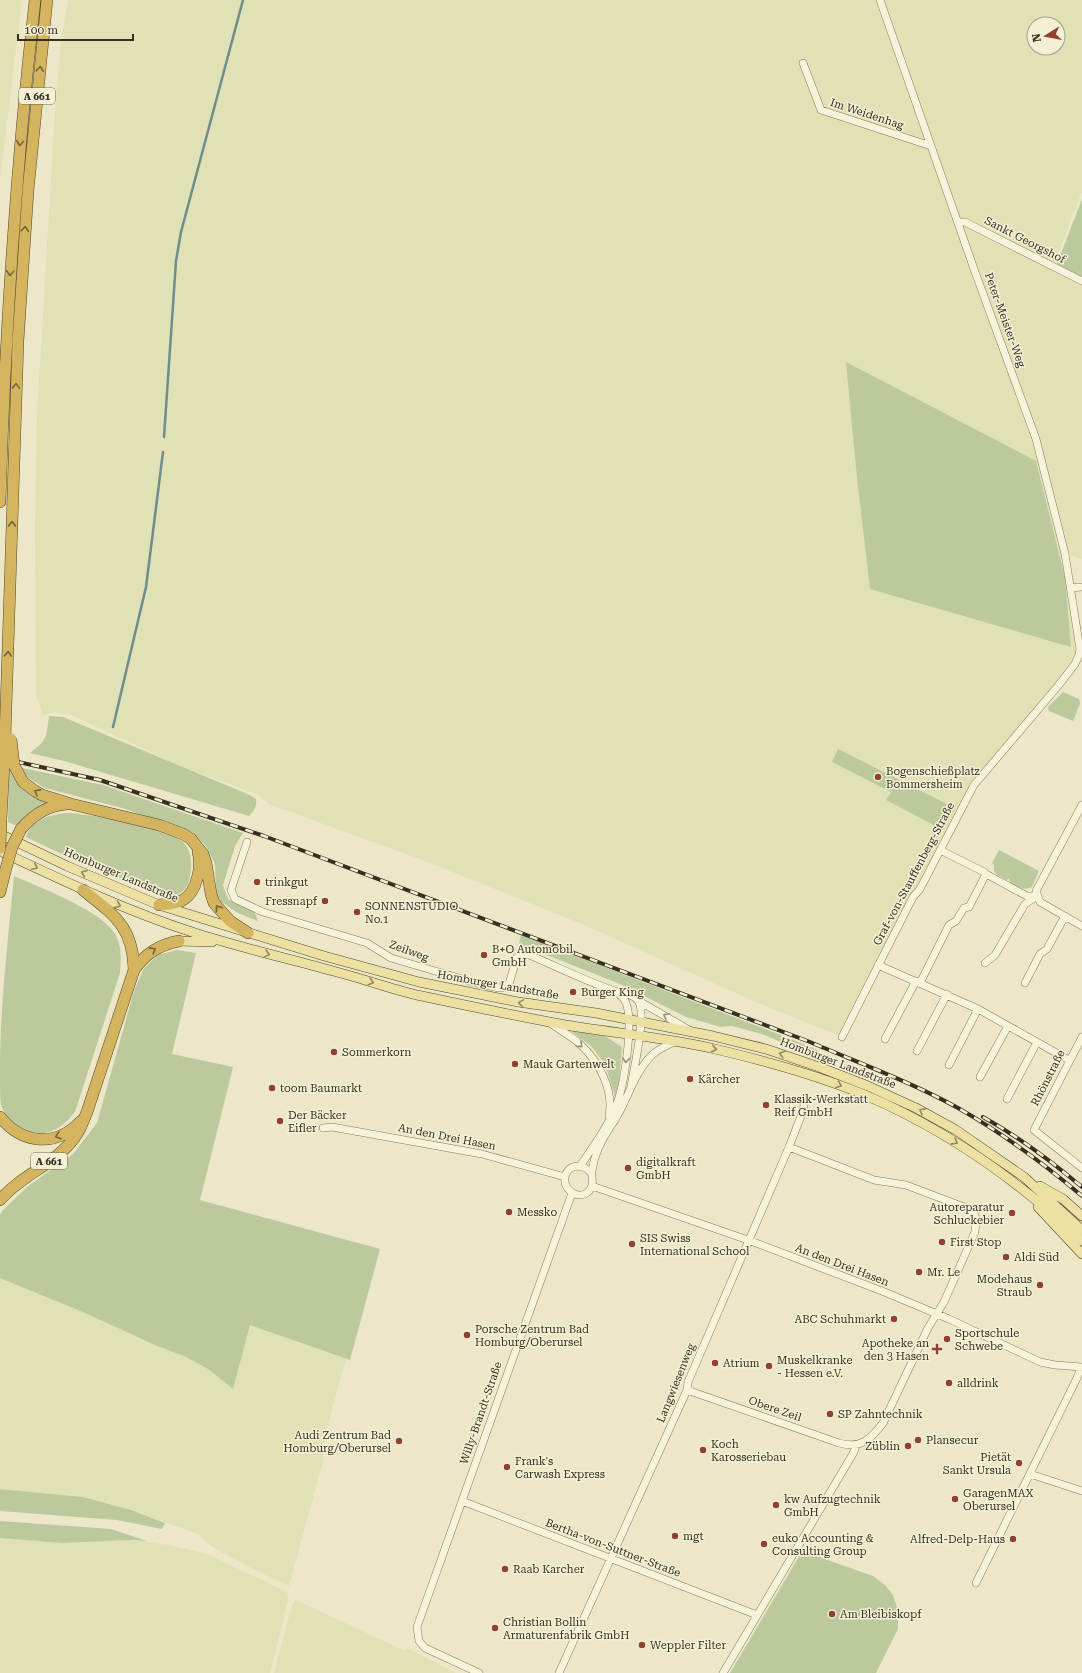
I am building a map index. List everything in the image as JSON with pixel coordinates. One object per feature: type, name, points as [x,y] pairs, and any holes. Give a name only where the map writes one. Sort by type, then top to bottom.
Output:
[{"type":"highway","name":"A 661","points":[[0,502],[2,419],[12,237],[23,105],[35,0]]},
{"type":"highway","name":"A 661","points":[[0,849],[1,819],[9,764],[6,693],[18,341],[28,198],[47,0]]},
{"type":"highway","points":[[9,764],[23,782],[34,791],[70,804],[172,829],[191,839],[203,854],[214,903],[230,921],[248,933]]},
{"type":"highway","points":[[0,892],[12,847],[21,829],[33,816],[40,812],[54,806],[70,804]]},
{"type":"highway","points":[[159,905],[182,900],[191,891],[199,866],[199,855],[196,845]]},
{"type":"highway","points":[[83,890],[120,921],[127,934],[132,949],[134,970]]},
{"type":"highway","points":[[0,1117],[16,1132],[27,1137],[38,1139],[50,1139],[61,1136],[72,1130],[87,1112],[134,970],[148,953],[158,947],[179,941]]},
{"type":"highway","name":"A 661","points":[[0,1200],[19,1181],[67,1147],[81,1129],[87,1112]]},
{"type":"main road","name":"Homburger Landstraße","points":[[0,834],[67,866],[159,905],[248,933],[419,982],[518,1002],[596,1013],[629,1021],[692,1032],[766,1049],[819,1066],[916,1108],[956,1130],[1024,1177],[1082,1230]]},
{"type":"main road","name":"Homburger Landstraße","points":[[0,849],[83,890],[155,920],[229,944],[333,971],[413,994],[548,1021],[676,1041],[714,1049],[818,1078],[865,1095],[913,1117],[995,1167],[1053,1213],[1082,1241]]},
{"type":"main road","points":[[179,941],[229,944]]},
{"type":"main road","points":[[1024,1177],[1063,1199],[1082,1216]]},
{"type":"main road","points":[[1017,1184],[1082,1254]]},
{"type":"street","name":"Peter-Meister-Weg","points":[[880,0],[1036,439],[1060,529],[1071,588],[1081,656]]},
{"type":"street","name":"Im Weidenhag","points":[[803,63],[821,110],[931,146]]},
{"type":"street","name":"Sankt Georgshof","points":[[958,222],[965,222],[1082,281]]},
{"type":"street","points":[[1071,588],[1082,587]]},
{"type":"street","name":"Graf-von-Stauffenberg-Straße","points":[[842,1037],[913,897],[920,889],[974,784],[1058,686],[1081,656]]},
{"type":"street","points":[[1082,805],[1037,888],[1037,896],[1040,902],[1082,926]]},
{"type":"street","name":"Zeilweg","points":[[247,842],[231,890],[235,899],[254,909],[367,943],[391,958],[469,981],[499,988],[505,987],[509,984],[517,957],[522,954],[527,954],[614,991],[635,997],[639,1001],[692,1032]]},
{"type":"street","points":[[940,850],[1027,896],[1037,896]]},
{"type":"street","points":[[885,1039],[949,925],[956,921],[964,908],[969,907],[986,874]]},
{"type":"street","points":[[984,963],[995,955],[1026,904],[1037,896]]},
{"type":"street","points":[[1025,984],[1040,954],[1047,949],[1065,916]]},
{"type":"street","points":[[878,965],[947,994],[978,1009],[1070,1060]]},
{"type":"street","name":"Zeilweg","points":[[614,991],[626,1003],[629,1021]]},
{"type":"street","points":[[917,1051],[947,994]]},
{"type":"street","points":[[631,1086],[639,1035],[641,1010],[639,1001]]},
{"type":"street","points":[[949,1066],[978,1009]]},
{"type":"street","points":[[548,1021],[580,1044],[592,1057],[603,1074],[610,1100],[608,1123]]},
{"type":"street","points":[[580,1166],[608,1123],[621,1092],[626,1066],[629,1021]]},
{"type":"street","points":[[980,1077],[1008,1026]]},
{"type":"street","name":"Rhönstraße","points":[[1082,1037],[1034,1130],[1082,1168]]},
{"type":"street","points":[[591,1173],[580,1166],[571,1168],[565,1177],[566,1187],[572,1193],[582,1194],[586,1193],[592,1186],[593,1181],[591,1173],[594,1159],[607,1133],[618,1117],[631,1086],[653,1054],[676,1041]]},
{"type":"street","points":[[1007,1099],[1037,1042]]},
{"type":"street","name":"Langwiesenweg","points":[[559,1673],[687,1390],[688,1382],[789,1147],[803,1111],[805,1099]]},
{"type":"street","name":"An den Drei Hasen","points":[[323,1128],[332,1127],[482,1154],[565,1177]]},
{"type":"street","points":[[723,1673],[850,1458],[856,1445],[867,1441],[876,1433],[883,1423],[928,1328],[944,1302],[975,1232],[976,1220],[974,1213],[970,1210],[906,1185],[874,1180],[789,1147]]},
{"type":"street","name":"An den Drei Hasen","points":[[592,1186],[748,1240],[882,1291],[1040,1362],[1082,1367],[976,1583]]},
{"type":"street","name":"Willy-Brandt-Straße","points":[[479,1673],[424,1648],[419,1641],[417,1626],[572,1193]]},
{"type":"street","name":"Obere Zeil","points":[[687,1390],[839,1443],[856,1445]]},
{"type":"street","points":[[1030,1474],[1082,1491]]},
{"type":"street","name":"Bertha-von-Suttner-Straße","points":[[462,1501],[757,1615]]},
{"type":"green space","points":[[0,0],[22,0],[0,180]]},
{"type":"green space","points":[[68,0],[1082,0],[1082,191],[1053,266],[1082,281],[1082,559],[1068,554],[1079,655],[974,785],[842,1037],[756,1002],[582,924],[425,861],[269,804],[257,794],[183,767],[71,715],[54,712],[42,715],[36,695],[35,527],[37,416],[54,128],[61,41]],"holes":[[[838,749],[955,808],[943,830],[886,800],[891,792],[832,762]]]},
{"type":"green space","points":[[1082,199],[1082,277],[1057,264]]},
{"type":"green space","points":[[846,362],[1036,461],[1065,578],[1071,647],[870,589],[857,478]]},
{"type":"green space","points":[[1063,692],[1079,699],[1080,704],[1073,721],[1049,711],[1048,707]]},
{"type":"green space","points":[[49,716],[63,717],[250,795],[256,799],[255,809],[249,816],[64,761],[30,753],[45,738]]},
{"type":"green space","name":"Bogenschießplatz Bommersheim","points":[[838,749],[955,808],[943,830],[886,800],[891,792],[832,762]]},
{"type":"green space","points":[[22,768],[103,785],[243,833],[235,846],[223,885],[228,899],[255,913],[258,921],[238,913],[220,901],[216,892],[215,864],[206,846],[192,832],[122,808],[45,788],[27,777]]},
{"type":"green space","points":[[9,769],[14,777],[57,802],[40,808],[25,817],[17,826],[8,822]]},
{"type":"green space","points":[[69,813],[94,816],[148,827],[176,837],[187,847],[191,861],[191,871],[186,888],[178,894],[168,896],[87,866],[26,837],[37,822],[49,816]]},
{"type":"green space","points":[[999,850],[1039,871],[1032,887],[1026,889],[1021,888],[1010,883],[1009,878],[1007,880],[997,875],[994,871],[994,865],[992,863]]},
{"type":"green space","points":[[14,876],[84,908],[108,925],[115,934],[120,948],[120,973],[75,1112],[61,1126],[50,1132],[44,1133],[26,1131],[16,1126],[5,1115],[1,1105],[1,1021]]},
{"type":"green space","points":[[521,935],[791,1039],[817,1050],[820,1053],[819,1056],[817,1057],[762,1034],[732,1026],[721,1027],[686,1017],[620,984],[519,944]]},
{"type":"green space","points":[[177,950],[196,953],[172,1054],[233,1067],[200,1200],[380,1249],[350,1360],[250,1325],[233,1389],[208,1369],[186,1357],[0,1278],[0,1215],[3,1210],[27,1187],[73,1154],[97,1123],[134,991],[144,968],[158,955]]},
{"type":"green space","points":[[573,1030],[605,1036],[622,1047],[619,1082],[615,1097],[605,1064],[591,1046],[572,1032]]},
{"type":"green space","points":[[0,1278],[186,1357],[208,1369],[233,1389],[250,1325],[346,1359],[324,1438],[323,1461],[289,1586],[253,1569],[211,1546],[198,1534],[131,1510],[83,1497],[0,1489]]},
{"type":"green space","points":[[0,1489],[83,1497],[131,1510],[165,1523],[162,1529],[117,1520],[0,1511]]},
{"type":"green space","points":[[0,1521],[111,1529],[147,1541],[130,1540],[62,1543],[0,1538]]},
{"type":"green space","points":[[0,1538],[62,1543],[130,1540],[168,1545],[207,1554],[287,1592],[288,1600],[270,1673],[0,1673]]},
{"type":"green space","name":"Am Bleibiskopf","points":[[805,1554],[816,1556],[873,1576],[885,1585],[893,1595],[898,1610],[898,1629],[876,1673],[730,1673],[800,1555]]},
{"type":"green space","points":[[296,1600],[405,1651],[407,1648],[455,1673],[274,1673],[292,1605]]},
{"type":"waterway","points":[[164,437],[176,261],[181,232],[243,0]]},
{"type":"waterway","points":[[113,727],[146,587],[163,452]]},
{"type":"railway","points":[[0,758],[100,780],[264,836],[810,1042],[903,1081],[958,1108],[1022,1149],[1082,1196]]},
{"type":"railway","points":[[983,1117],[1034,1150],[1082,1187]]},
{"type":"place","name":"Bogenschießplatz Bommersheim","points":[[878,777]]},
{"type":"place","name":"trinkgut","points":[[257,882]]},
{"type":"place","name":"Fressnapf","points":[[325,901]]},
{"type":"place","name":"SONNENSTUDIO No.1","points":[[357,912]]},
{"type":"place","name":"B+O Automobil GmbH","points":[[484,955]]},
{"type":"place","name":"Burger King","points":[[573,992]]},
{"type":"place","name":"Sommerkorn","points":[[334,1052]]},
{"type":"place","name":"Mauk Gartenwelt","points":[[515,1064]]},
{"type":"place","name":"Kärcher","points":[[690,1079]]},
{"type":"place","name":"toom Baumarkt","points":[[272,1088]]},
{"type":"place","name":"Klassik-Werkstatt Reif GmbH","points":[[766,1105]]},
{"type":"place","name":"Der Bäcker Eifler","points":[[280,1121]]},
{"type":"place","name":"digitalkraft GmbH","points":[[628,1168]]},
{"type":"place","name":"Messko","points":[[509,1212]]},
{"type":"place","name":"Autoreparatur Schluckebier","points":[[1012,1213]]},
{"type":"place","name":"First Stop","points":[[942,1242]]},
{"type":"place","name":"SIS Swiss International School","points":[[632,1244]]},
{"type":"place","name":"Aldi Süd","points":[[1006,1257]]},
{"type":"place","name":"Mr. Le","points":[[919,1272]]},
{"type":"place","name":"Modehaus Straub","points":[[1040,1285]]},
{"type":"place","name":"ABC Schuhmarkt","points":[[894,1319]]},
{"type":"place","name":"Porsche Zentrum Bad Homburg/Oberursel","points":[[467,1335]]},
{"type":"place","name":"Sportschule Schwebe","points":[[947,1339]]},
{"type":"place","name":"Apotheke an den 3 Hasen","points":[[937,1349]]},
{"type":"place","name":"Atrium","points":[[715,1363]]},
{"type":"place","name":"Muskelkranke - Hessen e.V.","points":[[769,1366]]},
{"type":"place","name":"alldrink","points":[[949,1383]]},
{"type":"place","name":"SP Zahntechnik","points":[[830,1414]]},
{"type":"place","name":"Plansecur","points":[[918,1440]]},
{"type":"place","name":"Audi Zentrum Bad Homburg/Oberursel","points":[[399,1441]]},
{"type":"place","name":"Züblin","points":[[908,1446]]},
{"type":"place","name":"Koch Karosseriebau","points":[[703,1450]]},
{"type":"place","name":"Pietät Sankt Ursula","points":[[1019,1463]]},
{"type":"place","name":"Frank's Carwash Express","points":[[507,1467]]},
{"type":"place","name":"GaragenMAX Oberursel","points":[[955,1499]]},
{"type":"place","name":"kw Aufzugtechnik GmbH","points":[[776,1505]]},
{"type":"place","name":"mgt","points":[[675,1536]]},
{"type":"place","name":"Alfred-Delp-Haus","points":[[1013,1539]]},
{"type":"place","name":"euko Accounting & Consulting Group","points":[[764,1544]]},
{"type":"place","name":"Raab Karcher","points":[[505,1569]]},
{"type":"place","name":"Am Bleibiskopf","points":[[832,1614]]},
{"type":"place","name":"Christian Bollin Armaturenfabrik GmbH","points":[[495,1628]]},
{"type":"place","name":"Weppler Filter","points":[[642,1645]]}]
